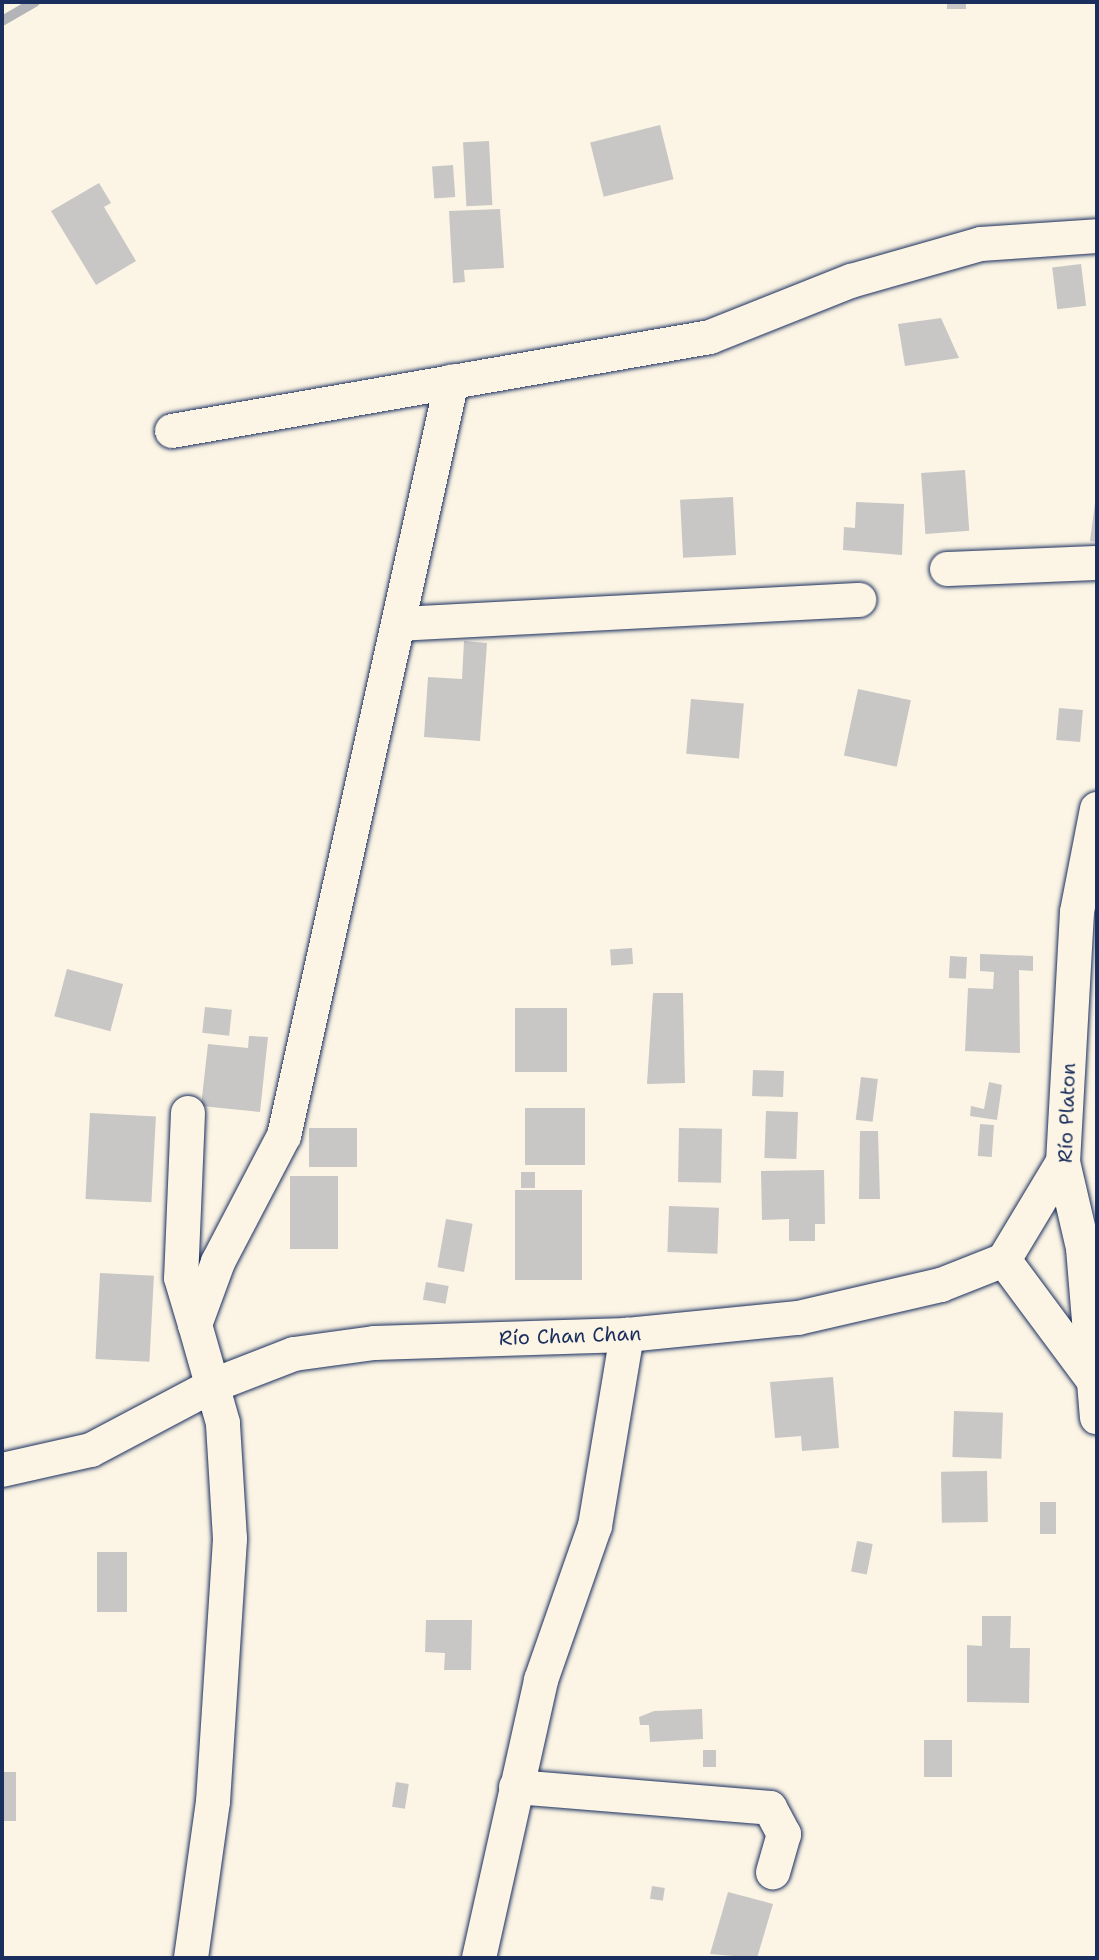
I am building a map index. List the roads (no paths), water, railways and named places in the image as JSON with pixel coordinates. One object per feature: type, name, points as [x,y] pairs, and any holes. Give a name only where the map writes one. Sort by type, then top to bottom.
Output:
[{"type":"street","points":[[172,431],[710,337],[851,281],[981,244],[1097,236]]},
{"type":"street","points":[[195,1325],[218,1262],[284,1136],[452,381]]},
{"type":"street","points":[[947,569],[1097,563]]},
{"type":"street","points":[[399,624],[859,600]]},
{"type":"street","name":"Río Platon","points":[[1097,809],[1077,912],[1063,1162],[1083,1248],[1097,1417]]},
{"type":"street","points":[[188,1113],[181,1278],[214,1385],[230,1539],[213,1802],[191,1958]]},
{"type":"street","points":[[1063,1162],[1004,1260],[1093,1380]]},
{"type":"street","name":"Río Chan Chan","points":[[2,1470],[91,1450],[214,1385],[294,1354],[374,1343],[627,1335],[798,1318],[941,1285],[1004,1260]]},
{"type":"street","points":[[479,1958],[541,1680],[595,1526],[627,1335]]},
{"type":"street","points":[[516,1787],[770,1808],[784,1834],[773,1872]]},
{"type":"waterway","points":[[2,21],[35,2]]}]
